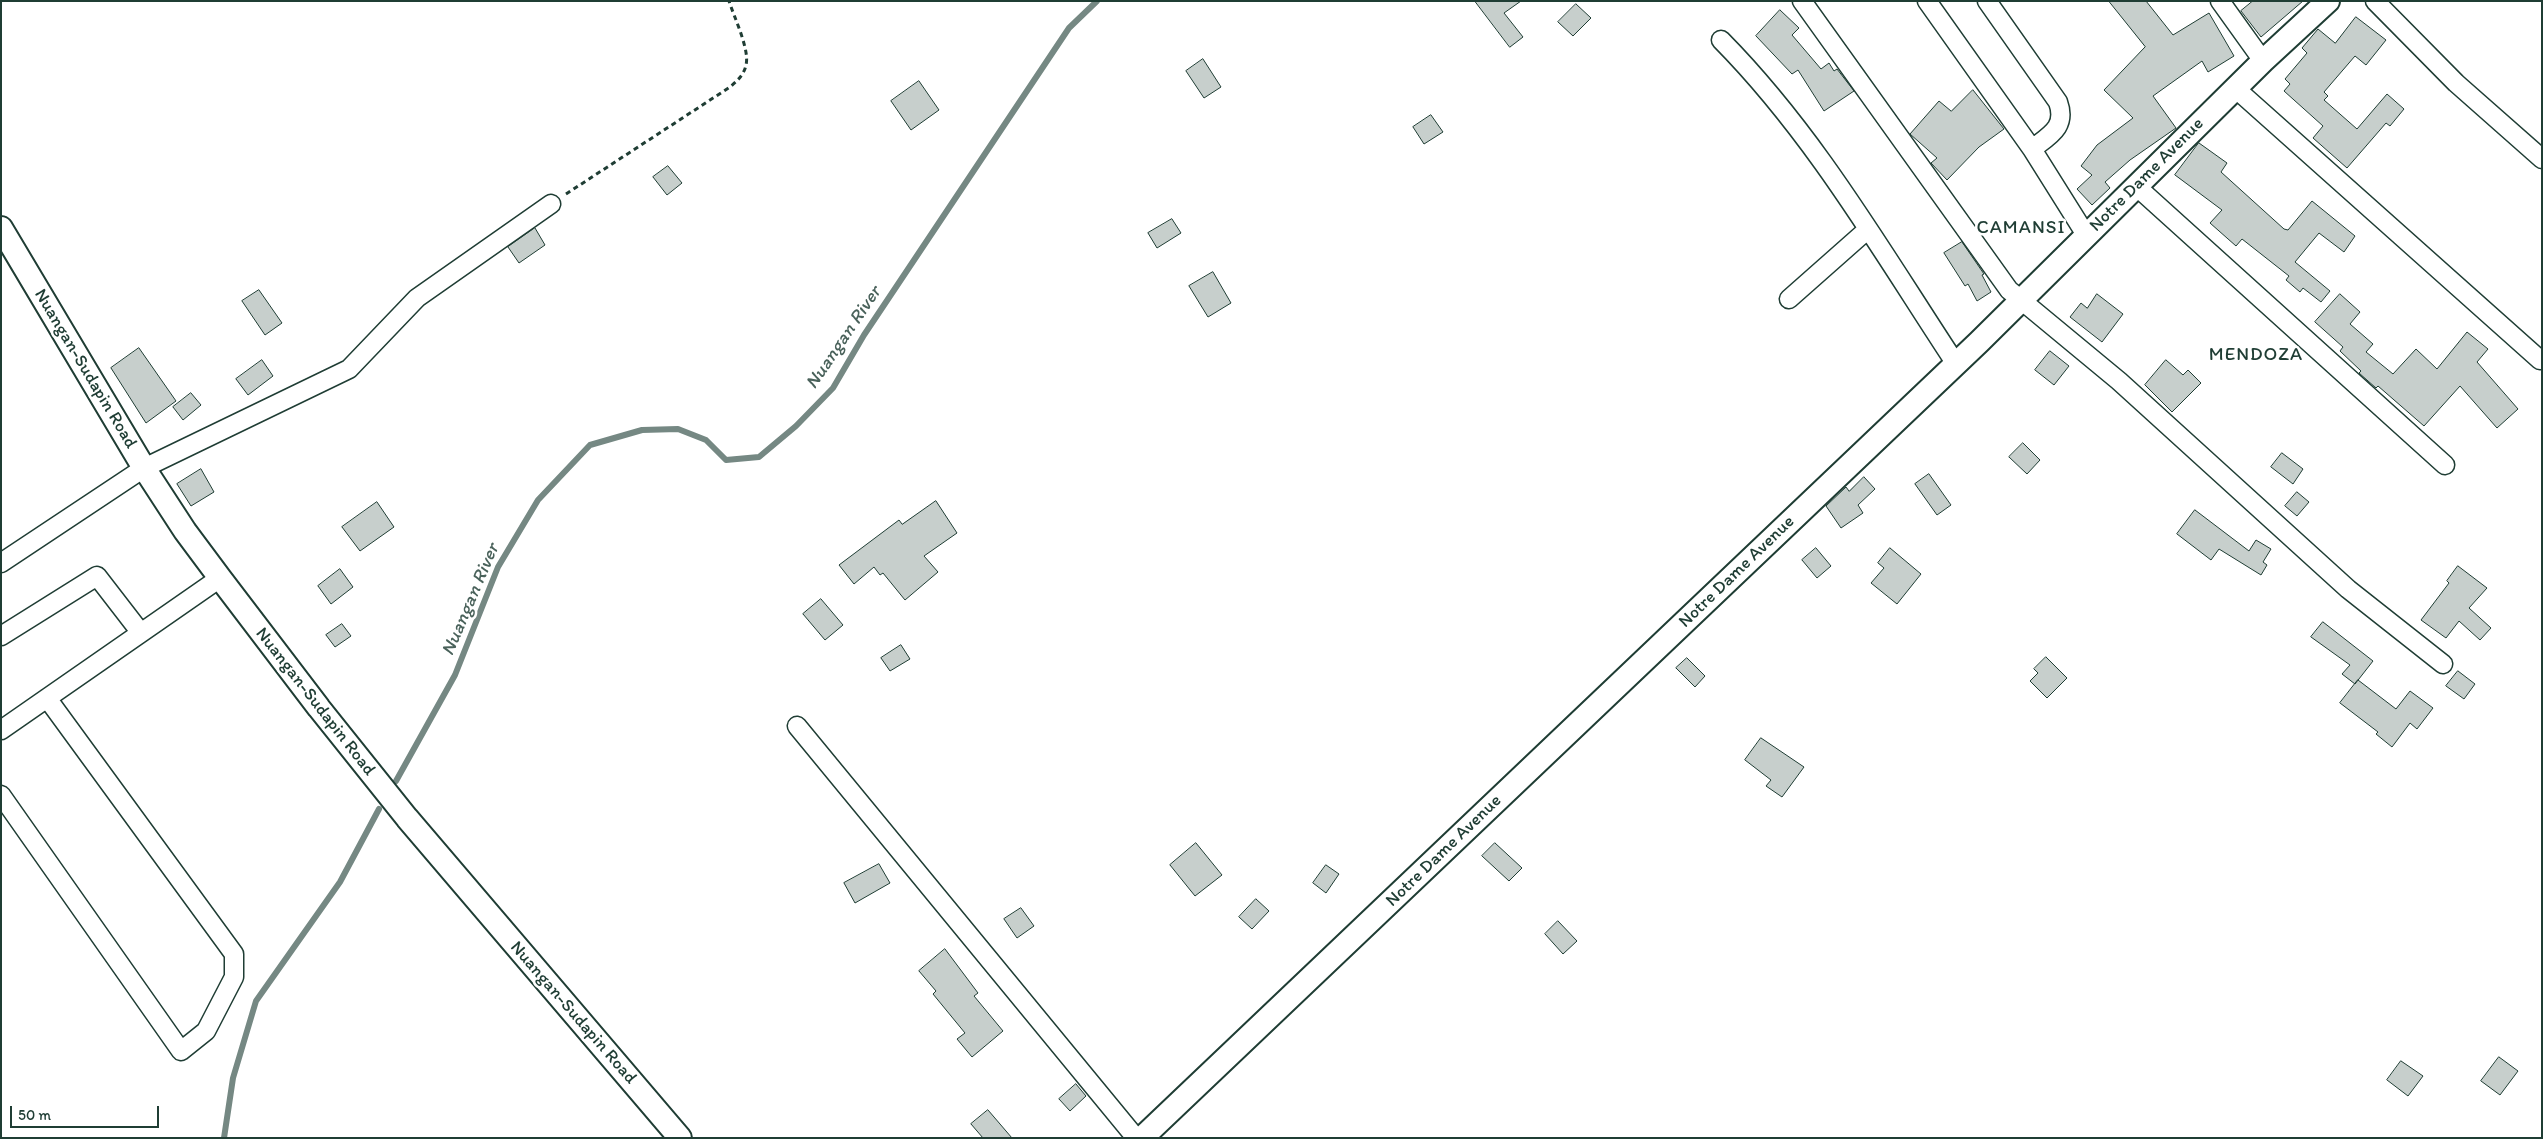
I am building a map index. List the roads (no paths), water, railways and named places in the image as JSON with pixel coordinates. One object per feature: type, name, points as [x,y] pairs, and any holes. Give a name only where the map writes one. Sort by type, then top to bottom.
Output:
[{"type":"street","points":[[1802,1],[2003,284],[2119,381],[2348,589],[2444,664]]},
{"type":"street","points":[[1927,1],[2032,148],[2086,235]]},
{"type":"street","points":[[1987,1],[2058,102],[2062,112],[2056,128],[2032,148]]},
{"type":"street","points":[[2220,1],[2263,61]]},
{"type":"street","name":"Notre Dame Avenue","points":[[1142,1138],[1956,364],[2235,88],[2328,1]]},
{"type":"street","points":[[2375,1],[2456,83],[2542,159]]},
{"type":"street","points":[[1721,40],[1760,79],[1797,126],[1956,364]]},
{"type":"street","points":[[2235,88],[2540,360]]},
{"type":"street","points":[[2136,186],[2445,466]]},
{"type":"street","points":[[1,563],[144,468],[349,369],[416,298],[551,204]]},
{"type":"street","name":"Nuangan-Sudapin Road","points":[[1,228],[144,468],[185,531],[220,578],[319,708],[413,825],[680,1138]]},
{"type":"street","points":[[1790,299],[1867,230]]},
{"type":"street","points":[[1,636],[97,576],[141,633]]},
{"type":"street","points":[[1,730],[220,578]]},
{"type":"street","points":[[1,795],[181,1051],[206,1031],[234,977],[234,954],[47,698]]},
{"type":"street","points":[[797,726],[1136,1138]]},
{"type":"waterway","name":"Nuangan River","points":[[396,781],[455,675],[498,567],[538,500],[590,445],[642,430],[678,429],[706,440],[726,460],[759,457],[796,426],[833,388],[864,335],[1069,28],[1097,1]]},
{"type":"waterway","name":"Nuangan River","points":[[224,1138],[233,1078],[256,1001],[340,882],[379,809]]},
{"type":"district","name":"CAMANSI","points":[[2021,228]]},
{"type":"district","name":"MENDOZA","points":[[2256,355]]}]
